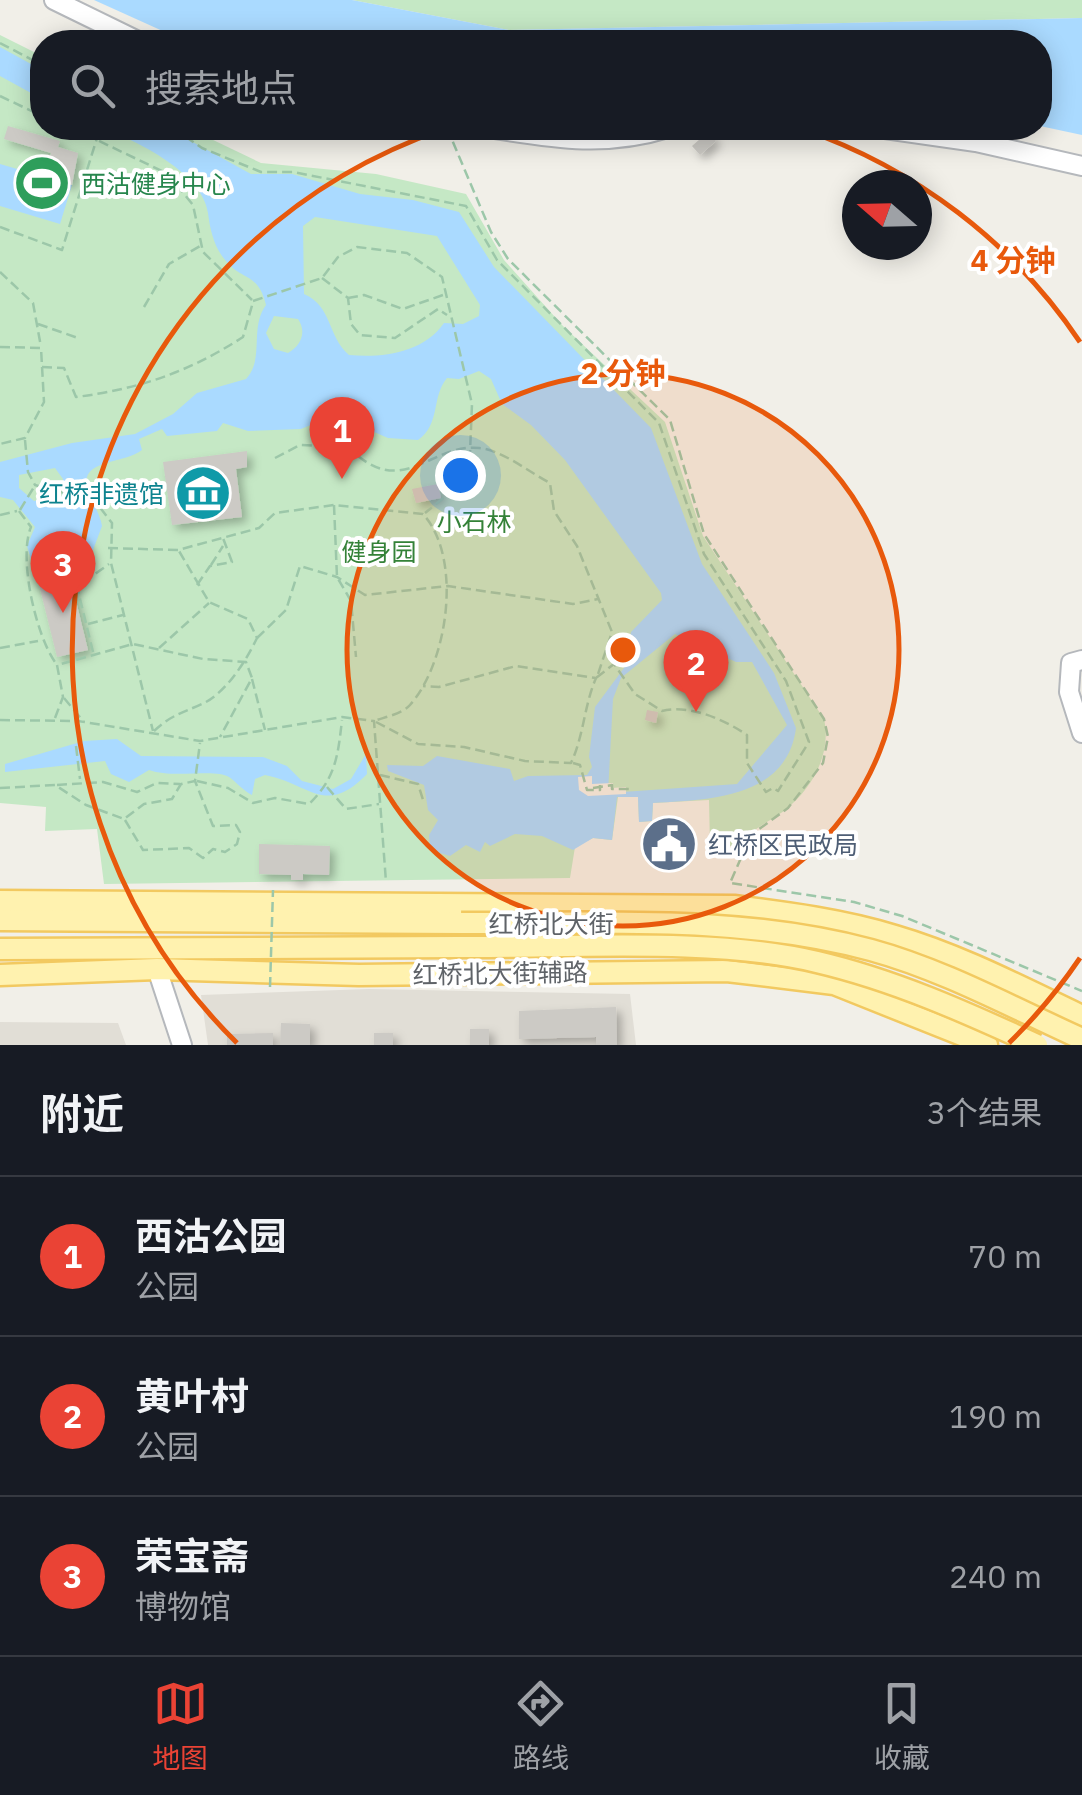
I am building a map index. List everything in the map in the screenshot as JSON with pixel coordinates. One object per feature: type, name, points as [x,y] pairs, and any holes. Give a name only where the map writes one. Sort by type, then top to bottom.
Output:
[{"type":"main road","points":[[0,901],[734,906],[827,918],[961,959],[1082,1016]]},
{"type":"main road","points":[[379,919],[493,902]]},
{"type":"main road","name":"红桥北大街","points":[[0,920],[379,919],[690,924],[770,930],[873,951],[1082,1039]]},
{"type":"main road","name":"红桥北大街","points":[[0,950],[123,946],[311,952],[460,947],[673,949],[813,961],[928,996],[1037,1045]]},
{"type":"main road","points":[[356,951],[517,972]]},
{"type":"main road","points":[[230,973],[311,952]]},
{"type":"main road","name":"红桥北大街辅路","points":[[0,976],[157,970],[709,971],[814,981],[879,999],[987,1045]]},
{"type":"main road","points":[[1020,1045],[1041,996]]},
{"type":"street","points":[[54,0],[115,30]]},
{"type":"street","points":[[592,140],[626,140]]},
{"type":"street","points":[[962,140],[1082,166]]},
{"type":"street","points":[[1077,661],[1070,692],[1082,733]]},
{"type":"street","points":[[157,970],[182,1045]]},
{"type":"path","points":[[0,43],[30,59]]},
{"type":"path","points":[[0,96],[30,110]]},
{"type":"path","points":[[0,228],[62,250],[97,140]]},
{"type":"path","points":[[102,140],[168,174],[193,205],[202,246],[218,270],[253,301]]},
{"type":"path","points":[[190,140],[261,172],[292,172],[466,206],[497,260],[659,423],[704,554],[786,681],[809,742],[778,791],[773,788],[766,792],[747,763],[747,735],[726,720],[662,710],[636,694],[614,664],[596,678],[516,666],[439,687],[423,686]]},
{"type":"path","points":[[452,140],[491,232],[508,259],[670,420],[704,534],[824,720],[828,737],[823,764],[788,808],[751,835],[730,883]]},
{"type":"path","points":[[144,307],[169,264],[202,246]]},
{"type":"path","points":[[253,301],[322,278],[338,257],[357,248],[407,252],[442,277],[467,388],[472,448],[469,477],[424,514]]},
{"type":"path","points":[[0,272],[34,303],[41,348],[44,402],[25,438],[28,472],[35,485],[91,496],[112,524],[108,548],[111,564],[154,732]]},
{"type":"path","points":[[322,278],[348,298],[351,324],[360,334],[395,338],[438,309],[448,316]]},
{"type":"path","points":[[348,298],[364,295],[403,309],[438,294],[444,296]]},
{"type":"path","points":[[42,367],[64,368],[76,396],[138,389],[214,355],[242,337],[253,301]]},
{"type":"path","points":[[37,324],[78,338]]},
{"type":"path","points":[[0,347],[41,348]]},
{"type":"path","points":[[0,444],[25,438]]},
{"type":"path","points":[[276,458],[300,445],[348,447],[383,469],[410,472],[472,448],[485,448],[550,483],[554,512],[578,546],[612,632],[584,717],[584,736],[572,763]]},
{"type":"path","points":[[0,515],[19,511],[35,485]]},
{"type":"path","points":[[334,505],[336,576],[351,600],[356,658]]},
{"type":"path","points":[[108,548],[178,550],[259,528],[275,513],[334,505],[424,514],[438,530],[448,586],[442,634],[423,686],[408,709],[374,722]]},
{"type":"path","points":[[19,511],[31,527],[24,548],[40,640],[57,664],[62,697],[54,721]]},
{"type":"path","points":[[210,566],[232,562],[224,536]]},
{"type":"path","points":[[196,586],[224,546]]},
{"type":"path","points":[[178,550],[196,586],[210,602],[248,619],[258,638]]},
{"type":"path","points":[[94,654],[77,587],[111,564]]},
{"type":"path","points":[[154,732],[173,713],[206,702],[246,662],[258,638],[286,610],[300,566],[336,576],[365,594],[448,586],[573,604],[600,599]]},
{"type":"path","points":[[158,649],[210,602]]},
{"type":"path","points":[[86,625],[125,614]]},
{"type":"path","points":[[0,648],[40,640]]},
{"type":"path","points":[[57,664],[132,644],[246,662]]},
{"type":"path","points":[[246,662],[265,730]]},
{"type":"path","points":[[220,738],[252,678]]},
{"type":"path","points":[[62,697],[84,722]]},
{"type":"path","points":[[0,788],[80,781],[137,792],[157,783],[196,781],[228,788],[254,803],[275,798],[309,804],[327,787],[337,765],[342,718]]},
{"type":"path","points":[[0,720],[84,722],[200,742],[342,718],[374,722],[418,744],[464,746],[526,761],[580,765],[587,790],[600,790],[600,785],[633,788]]},
{"type":"path","points":[[374,722],[386,882]]},
{"type":"path","points":[[55,786],[86,805],[124,818],[144,850],[190,848],[203,858],[213,848],[226,852],[236,844],[240,832],[236,825],[213,826],[196,781],[200,742]]},
{"type":"path","points":[[76,746],[80,781]]},
{"type":"path","points":[[378,774],[418,784],[424,803]]},
{"type":"path","points":[[124,818],[144,804],[172,799],[181,784]]},
{"type":"path","points":[[327,787],[346,808],[381,804]]},
{"type":"path","points":[[270,986],[273,890]]},
{"type":"shaded area","points":[[369,989],[630,994],[636,1045],[208,1045],[201,995]]},
{"type":"shaded area","points":[[0,1022],[118,1023],[126,1045],[0,1045]]},
{"type":"green space","points":[[352,0],[1082,0],[1082,18],[509,30]]},
{"type":"green space","points":[[0,35],[30,50],[30,140],[213,140],[261,163],[376,174],[466,194],[504,260],[563,326],[665,422],[703,536],[824,719],[826,732],[818,770],[803,792],[740,846],[710,846],[709,800],[653,803],[652,821],[639,822],[638,797],[618,797],[612,840],[593,838],[575,847],[570,878],[104,884],[97,829],[45,831],[46,807],[0,803]]},
{"type":"water","points":[[94,0],[352,0],[509,30],[160,30]]},
{"type":"water","points":[[1082,18],[1082,135],[1052,129],[1052,30],[509,30]]},
{"type":"water","points":[[0,47],[30,63],[30,92],[0,76]]},
{"type":"water","points":[[129,140],[189,140],[251,174],[292,174],[360,194],[413,200],[459,212],[494,267],[651,428],[702,564],[774,673],[796,728],[789,751],[777,769],[761,782],[720,797],[653,803],[652,821],[639,822],[638,797],[617,797],[612,840],[593,838],[573,850],[542,836],[515,834],[490,846],[485,842],[480,852],[466,845],[450,856],[430,850],[429,835],[438,820],[428,810],[424,785],[388,771],[387,765],[423,766],[437,756],[510,769],[514,781],[528,776],[587,775],[592,767],[589,757],[595,707],[624,668],[631,632],[662,600],[661,593],[565,460],[531,425],[502,404],[491,379],[479,371],[459,379],[447,378],[430,426],[418,440],[388,438],[335,415],[301,429],[248,431],[223,423],[217,431],[167,436],[162,429],[139,439],[142,450],[95,467],[86,480],[102,526],[87,566],[34,569],[27,546],[35,527],[13,500],[0,497],[0,462],[72,443],[135,434],[173,414],[197,393],[246,379],[255,362],[258,323],[266,305],[263,294],[218,250],[203,198],[194,185],[150,150]],"holes":[[[315,217],[437,236],[480,305],[479,316],[463,324],[444,323],[425,341],[401,351],[349,355],[320,306],[304,294],[303,226]],[[274,316],[298,319],[302,329],[299,343],[288,353],[274,349],[266,333]],[[55,468],[63,479],[62,496],[34,501],[19,488],[19,475]],[[675,634],[736,662],[752,662],[787,725],[737,784],[608,793],[613,699],[621,678]]]},
{"type":"water","points":[[0,164],[72,185],[60,224],[0,206]]},
{"type":"water","points":[[117,739],[141,756],[263,757],[287,766],[302,781],[333,789],[351,779],[366,754],[367,774],[340,794],[328,796],[265,775],[255,779],[252,795],[229,777],[214,773],[170,774],[149,770],[129,782],[111,774],[105,761],[5,772],[5,764],[84,741]]},
{"type":"pier","points":[[592,776],[592,784],[613,783],[612,788],[626,787],[626,794],[588,796],[579,790],[578,777]]},
{"type":"building","points":[[8,126],[30,132],[30,140],[57,140],[60,141],[58,147],[78,153],[72,185],[44,177],[51,153],[4,139]]},
{"type":"building","points":[[699,140],[716,141],[700,155],[692,146]]},
{"type":"building","name":"红桥非遗馆","points":[[247,451],[247,467],[236,469],[242,517],[172,525],[163,462]]},
{"type":"building","points":[[438,484],[441,498],[416,503],[412,489]]},
{"type":"building","points":[[68,569],[88,650],[57,657],[37,577]]},
{"type":"building","points":[[647,710],[658,712],[656,723],[645,720]]},
{"type":"building","points":[[259,844],[330,846],[329,875],[303,874],[303,880],[291,880],[291,875],[259,874]]},
{"type":"building","points":[[616,1007],[617,1045],[596,1045],[596,1037],[519,1039],[519,1011]]},
{"type":"building","points":[[281,1023],[310,1024],[310,1045],[280,1045]]},
{"type":"building","points":[[470,1029],[489,1029],[489,1045],[470,1045]]},
{"type":"building","points":[[273,1033],[273,1045],[227,1045],[227,1034]]},
{"type":"building","points":[[374,1033],[393,1033],[393,1045],[374,1045]]},
{"type":"place","name":"西沽健身中心","points":[[42,183]]},
{"type":"place","name":"西沽公园","points":[[342,479]]},
{"type":"place","name":"红桥非遗馆","points":[[203,493]]},
{"type":"place","name":"荣宝斋","points":[[63,613]]},
{"type":"place","name":"黄叶村","points":[[696,712]]},
{"type":"place","name":"红桥区民政局","points":[[669,844]]},
{"type":"park label","name":"小石林","points":[[474,521]]},
{"type":"park label","name":"健身园","points":[[379,551]]}]
